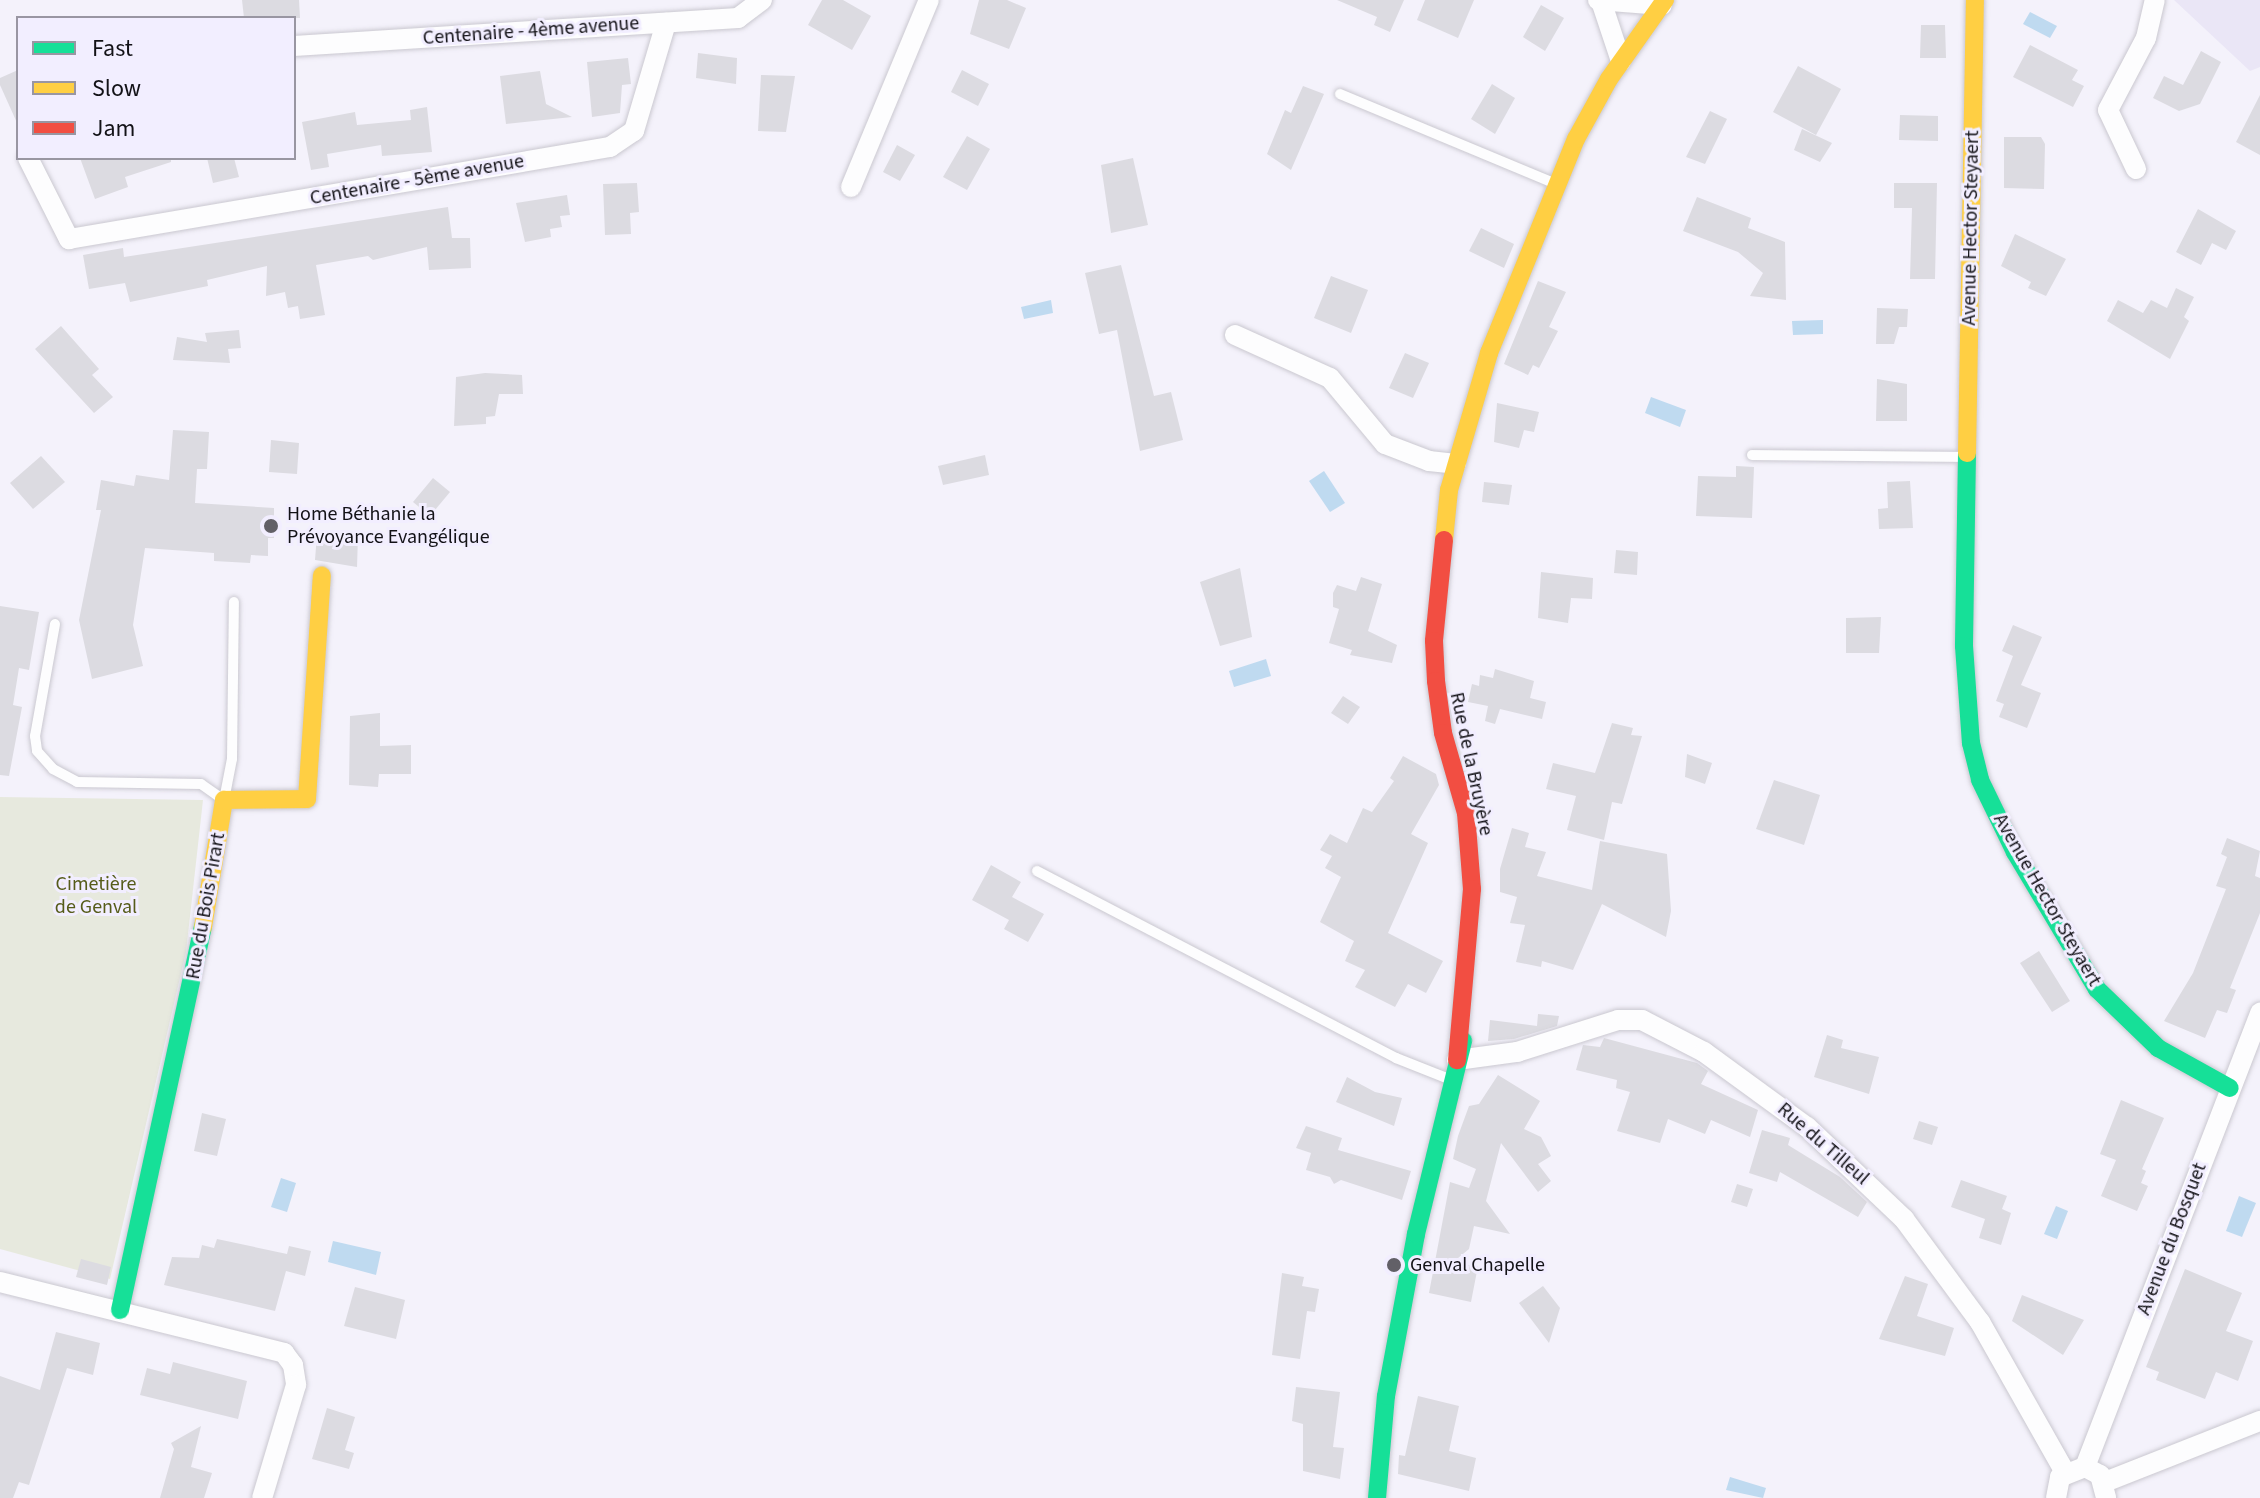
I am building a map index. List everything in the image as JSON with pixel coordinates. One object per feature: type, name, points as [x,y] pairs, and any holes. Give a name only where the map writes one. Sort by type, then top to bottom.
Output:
[{"type":"street","name":"Centenaire - 4ème avenue","points":[[296,46],[738,18],[762,0]]},
{"type":"street","points":[[851,187],[929,0]]},
{"type":"street","name":"Avenue Hector Steyaert","points":[[1975,0],[1964,646],[1971,743],[1980,780],[2015,852],[2097,989],[2158,1048],[2230,1088]]},
{"type":"street","points":[[2136,169],[2108,110],[2146,38],[2155,0]]},
{"type":"street","points":[[1621,61],[1600,2],[1664,2]]},
{"type":"street","name":"Rue de la Bruyère","points":[[1377,1498],[1386,1396],[1454,1070],[1471,863],[1466,813],[1440,717],[1434,641],[1456,464],[1489,353],[1557,184],[1621,61],[1664,2]]},
{"type":"street","name":"Centenaire - 5ème avenue","points":[[29,160],[61,230],[69,239],[610,147],[634,131],[666,23]]},
{"type":"street","points":[[1235,335],[1330,378],[1385,444],[1429,461],[1456,464]]},
{"type":"street","points":[[224,800],[307,799],[322,576]]},
{"type":"street","name":"Rue du Bois Pirart","points":[[120,1310],[195,977],[224,800]]},
{"type":"street","name":"Avenue du Bosquet","points":[[2056,1498],[2057,1484],[2075,1469],[2260,1013]]},
{"type":"street","name":"Rue du Tilleul","points":[[1454,1070],[1618,1020],[1642,1020],[1704,1052],[1807,1127],[1904,1219],[1980,1322],[2075,1469]]},
{"type":"street","points":[[0,1282],[284,1353],[293,1365],[296,1385],[262,1498]]},
{"type":"street","points":[[2075,1469],[2106,1490],[2260,1421]]},
{"type":"lane","points":[[1340,94],[1557,184]]},
{"type":"lane","points":[[1752,455],[1969,457]]},
{"type":"lane","points":[[55,624],[35,736],[37,751],[53,769],[77,782],[201,784],[224,800],[232,759],[234,602]]},
{"type":"lane","points":[[1037,871],[1396,1058],[1454,1070]]},
{"type":"shaded area","points":[[2174,0],[2260,0],[2260,67],[2250,71]]},
{"type":"green space","name":"Cimetière de Genval","points":[[0,797],[203,800],[186,952],[110,1279],[0,1249]]},
{"type":"water","points":[[2030,12],[2057,26],[2050,38],[2023,24]]},
{"type":"water","points":[[1051,300],[1053,313],[1024,319],[1021,307]]},
{"type":"water","points":[[1823,320],[1823,334],[1793,335],[1792,321]]},
{"type":"water","points":[[1651,397],[1686,410],[1680,427],[1645,413]]},
{"type":"water","points":[[1324,471],[1345,503],[1330,512],[1309,481]]},
{"type":"water","points":[[1266,659],[1271,676],[1234,687],[1229,671]]},
{"type":"water","points":[[281,1178],[296,1183],[287,1212],[271,1207]]},
{"type":"water","points":[[2239,1196],[2256,1203],[2242,1237],[2226,1231]]},
{"type":"water","points":[[2056,1206],[2068,1211],[2057,1239],[2044,1234]]},
{"type":"water","points":[[333,1241],[381,1252],[376,1275],[328,1262]]},
{"type":"water","points":[[1730,1477],[1766,1488],[1763,1498],[1726,1490]]},
{"type":"building","points":[[242,0],[299,0],[300,18],[244,16]]},
{"type":"building","points":[[822,0],[843,0],[871,16],[852,50],[808,25]]},
{"type":"building","points":[[979,0],[1007,0],[1026,8],[1009,49],[970,34]]},
{"type":"building","points":[[1337,0],[1404,0],[1390,32],[1374,25],[1377,17]]},
{"type":"building","points":[[1425,0],[1474,0],[1458,38],[1417,20]]},
{"type":"building","points":[[1541,5],[1564,18],[1545,51],[1523,37]]},
{"type":"building","points":[[1921,25],[1945,25],[1946,58],[1920,58]]},
{"type":"building","points":[[2030,45],[2078,70],[2072,80],[2084,86],[2073,107],[2013,77]]},
{"type":"building","points":[[2201,51],[2221,62],[2200,104],[2179,111],[2153,98],[2164,76],[2183,85]]},
{"type":"building","points":[[698,53],[737,58],[736,84],[696,78]]},
{"type":"building","points":[[628,58],[631,84],[622,85],[620,113],[592,117],[587,62]]},
{"type":"building","points":[[1798,66],[1841,89],[1816,135],[1773,112]]},
{"type":"building","points":[[962,70],[989,84],[978,106],[951,92]]},
{"type":"building","points":[[16,71],[16,121],[0,85],[0,78]]},
{"type":"building","points":[[540,71],[546,104],[572,117],[506,124],[500,76]]},
{"type":"building","points":[[761,75],[795,76],[786,132],[758,131]]},
{"type":"building","points":[[1492,84],[1515,98],[1495,134],[1471,119]]},
{"type":"building","points":[[1303,86],[1324,94],[1291,170],[1267,154],[1285,110],[1291,113]]},
{"type":"building","points":[[2260,95],[2260,155],[2236,142]]},
{"type":"building","points":[[427,107],[432,152],[382,156],[381,145],[327,154],[329,167],[311,170],[302,122],[355,112],[357,125],[411,120],[410,110]]},
{"type":"building","points":[[1710,111],[1727,119],[1705,164],[1686,157]]},
{"type":"building","points":[[1900,115],[1938,116],[1938,141],[1899,140]]},
{"type":"building","points":[[1802,129],[1832,143],[1820,162],[1794,150]]},
{"type":"building","points":[[967,136],[990,149],[967,190],[943,177]]},
{"type":"building","points":[[2004,137],[2041,137],[2045,144],[2044,189],[2004,188]]},
{"type":"building","points":[[897,145],[915,155],[900,181],[883,172]]},
{"type":"building","points":[[1133,158],[1148,225],[1111,233],[1101,165]]},
{"type":"building","points":[[81,160],[171,160],[125,177],[128,187],[95,199]]},
{"type":"building","points":[[207,160],[235,160],[239,177],[213,183]]},
{"type":"building","points":[[637,183],[639,212],[630,213],[631,234],[605,235],[603,184]]},
{"type":"building","points":[[1894,183],[1937,183],[1935,279],[1910,279],[1912,208],[1894,208]]},
{"type":"building","points":[[567,195],[570,215],[560,216],[562,227],[550,229],[551,237],[525,242],[516,203]]},
{"type":"building","points":[[1697,197],[1751,218],[1748,228],[1785,242],[1786,300],[1750,296],[1763,273],[1738,252],[1683,231]]},
{"type":"building","points":[[448,207],[452,238],[470,238],[471,268],[429,270],[427,247],[373,260],[368,256],[316,265],[325,315],[300,319],[298,306],[288,308],[285,292],[266,296],[267,266],[207,280],[208,286],[130,302],[125,283],[89,289],[83,255],[123,248],[124,257]]},
{"type":"building","points":[[2198,209],[2236,231],[2226,250],[2212,243],[2201,265],[2176,252]]},
{"type":"building","points":[[1481,228],[1514,244],[1504,268],[1469,251]]},
{"type":"building","points":[[2015,234],[2066,259],[2046,296],[2028,288],[2031,282],[2001,266]]},
{"type":"building","points":[[1121,265],[1154,396],[1171,392],[1183,440],[1140,451],[1117,330],[1099,334],[1085,273]]},
{"type":"building","points":[[1331,276],[1368,290],[1351,333],[1314,318]]},
{"type":"building","points":[[1538,281],[1566,292],[1549,327],[1558,331],[1539,368],[1533,365],[1528,375],[1504,364]]},
{"type":"building","points":[[2176,288],[2194,297],[2184,317],[2189,321],[2170,359],[2107,321],[2118,300],[2143,313],[2151,300],[2167,308]]},
{"type":"building","points":[[1877,308],[1908,309],[1907,327],[1899,327],[1894,344],[1876,344]]},
{"type":"building","points":[[61,326],[99,369],[92,375],[113,397],[94,413],[35,349]]},
{"type":"building","points":[[239,330],[241,348],[228,349],[230,363],[173,360],[177,337],[207,342],[205,333]]},
{"type":"building","points":[[1405,353],[1429,363],[1413,398],[1389,388]]},
{"type":"building","points":[[485,373],[522,375],[523,394],[499,394],[495,416],[486,417],[486,424],[454,426],[456,377]]},
{"type":"building","points":[[1877,379],[1907,384],[1907,421],[1876,421]]},
{"type":"building","points":[[1497,403],[1539,412],[1534,432],[1524,430],[1519,448],[1494,442]]},
{"type":"building","points":[[173,430],[209,432],[207,469],[197,469],[195,503],[274,508],[274,538],[268,538],[268,556],[251,555],[250,563],[214,561],[214,553],[145,548],[133,625],[143,666],[92,679],[79,620],[101,510],[96,510],[101,480],[134,486],[136,475],[169,480]]},
{"type":"building","points":[[271,440],[299,443],[297,474],[269,472]]},
{"type":"building","points":[[985,455],[989,475],[943,485],[938,466]]},
{"type":"building","points":[[41,456],[65,482],[33,509],[10,483]]},
{"type":"building","points":[[1736,466],[1754,467],[1752,518],[1696,516],[1698,476],[1736,477]]},
{"type":"building","points":[[433,478],[450,492],[430,516],[413,502]]},
{"type":"building","points":[[1910,481],[1913,528],[1879,529],[1878,509],[1888,508],[1887,482]]},
{"type":"building","points":[[1484,482],[1512,485],[1509,505],[1482,502]]},
{"type":"building","points":[[317,534],[358,535],[357,567],[315,560]]},
{"type":"building","points":[[1616,550],[1638,552],[1637,575],[1614,573]]},
{"type":"building","points":[[1240,568],[1252,637],[1220,646],[1200,582]]},
{"type":"building","points":[[1541,572],[1593,578],[1592,599],[1571,598],[1568,623],[1538,618]]},
{"type":"building","points":[[1361,577],[1382,584],[1368,631],[1397,645],[1392,663],[1350,655],[1352,650],[1329,643],[1339,609],[1333,607],[1333,593],[1337,585],[1356,591]]},
{"type":"building","points":[[0,606],[39,612],[29,670],[19,668],[13,705],[22,707],[9,776],[0,775]]},
{"type":"building","points":[[1881,617],[1879,653],[1846,653],[1846,618]]},
{"type":"building","points":[[2013,625],[2042,637],[2021,685],[2041,693],[2027,728],[1999,717],[2004,704],[1996,701],[2013,656],[2002,651]]},
{"type":"building","points":[[1495,669],[1534,681],[1530,698],[1546,702],[1542,719],[1500,709],[1495,724],[1485,721],[1488,706],[1468,702],[1472,684],[1479,686],[1480,675],[1493,678]]},
{"type":"building","points":[[1343,696],[1360,707],[1348,724],[1331,713]]},
{"type":"building","points":[[380,713],[380,746],[411,745],[411,774],[379,774],[378,787],[349,785],[350,716]]},
{"type":"building","points":[[1612,723],[1633,728],[1631,735],[1642,736],[1622,804],[1612,802],[1604,840],[1567,830],[1576,796],[1546,789],[1553,763],[1595,773]]},
{"type":"building","points":[[1687,754],[1712,763],[1705,784],[1685,777]]},
{"type":"building","points":[[1403,756],[1436,774],[1439,785],[1411,834],[1428,843],[1388,933],[1443,961],[1426,993],[1408,984],[1395,1007],[1355,987],[1365,970],[1345,961],[1354,941],[1320,922],[1341,877],[1325,868],[1332,856],[1320,850],[1330,834],[1347,843],[1363,808],[1372,812],[1394,781],[1390,778]]},
{"type":"building","points":[[1774,780],[1820,795],[1804,845],[1756,829]]},
{"type":"building","points":[[1512,828],[1529,833],[1525,847],[1546,852],[1537,876],[1592,890],[1600,841],[1667,854],[1671,911],[1666,937],[1602,904],[1573,970],[1542,961],[1541,967],[1516,962],[1525,925],[1510,923],[1517,897],[1500,892],[1500,869]]},
{"type":"building","points":[[2227,838],[2260,851],[2255,876],[2260,878],[2260,913],[2230,988],[2236,990],[2227,1013],[2217,1010],[2205,1038],[2164,1021],[2193,973],[2226,889],[2216,886],[2227,857],[2221,854]]},
{"type":"building","points":[[991,865],[1021,882],[1012,897],[1044,914],[1028,942],[1004,929],[1009,920],[972,900]]},
{"type":"building","points":[[2039,951],[2070,1001],[2052,1012],[2020,963]]},
{"type":"building","points":[[1538,1014],[1559,1016],[1557,1026],[1514,1039],[1488,1041],[1490,1020],[1537,1026]]},
{"type":"building","points":[[1827,1035],[1843,1040],[1841,1048],[1879,1057],[1869,1094],[1814,1077]]},
{"type":"building","points":[[1604,1038],[1697,1063],[1708,1071],[1701,1084],[1758,1110],[1750,1137],[1711,1120],[1705,1134],[1668,1119],[1660,1143],[1617,1131],[1630,1092],[1616,1088],[1617,1080],[1576,1070],[1583,1045],[1600,1047]]},
{"type":"building","points":[[1498,1075],[1540,1101],[1524,1129],[1541,1137],[1551,1156],[1538,1164],[1551,1181],[1538,1192],[1501,1143],[1486,1201],[1510,1234],[1474,1226],[1469,1249],[1452,1263],[1478,1266],[1471,1302],[1429,1293],[1450,1182],[1469,1188],[1476,1169],[1453,1159],[1458,1136],[1469,1106],[1479,1104]]},
{"type":"building","points":[[1347,1077],[1375,1092],[1402,1098],[1394,1126],[1336,1102]]},
{"type":"building","points":[[2121,1100],[2164,1118],[2142,1169],[2146,1171],[2141,1183],[2148,1186],[2137,1211],[2101,1196],[2116,1160],[2100,1154]]},
{"type":"building","points":[[202,1113],[226,1119],[217,1156],[194,1151]]},
{"type":"building","points":[[1919,1121],[1938,1127],[1932,1145],[1913,1139]]},
{"type":"building","points":[[1306,1126],[1342,1138],[1338,1150],[1411,1171],[1402,1200],[1341,1180],[1334,1184],[1330,1177],[1306,1170],[1311,1153],[1296,1148]]},
{"type":"building","points":[[1762,1130],[1790,1138],[1788,1145],[1840,1177],[1867,1202],[1858,1217],[1780,1172],[1777,1182],[1749,1173]]},
{"type":"building","points":[[1961,1180],[2007,1196],[2002,1209],[2011,1213],[2001,1245],[1979,1238],[1985,1219],[1951,1207]]},
{"type":"building","points":[[1737,1184],[1753,1189],[1747,1207],[1731,1202]]},
{"type":"building","points":[[217,1239],[287,1254],[289,1246],[311,1251],[305,1276],[286,1271],[275,1311],[164,1285],[172,1257],[199,1258],[202,1245],[214,1248]]},
{"type":"building","points":[[81,1259],[111,1267],[107,1285],[76,1277]]},
{"type":"building","points":[[2185,1269],[2242,1293],[2226,1331],[2253,1341],[2238,1381],[2216,1372],[2205,1399],[2156,1380],[2159,1372],[2146,1367]]},
{"type":"building","points":[[1282,1273],[1304,1277],[1302,1286],[1319,1289],[1315,1312],[1307,1311],[1300,1359],[1272,1355]]},
{"type":"building","points":[[1905,1276],[1928,1284],[1917,1316],[1954,1328],[1945,1356],[1879,1339]]},
{"type":"building","points":[[1543,1286],[1560,1308],[1549,1343],[1519,1303]]},
{"type":"building","points":[[355,1287],[405,1300],[396,1339],[344,1326]]},
{"type":"building","points":[[2022,1295],[2084,1320],[2063,1355],[2012,1321]]},
{"type":"building","points":[[56,1332],[100,1343],[93,1375],[67,1368],[29,1485],[19,1482],[13,1498],[0,1498],[0,1376],[40,1390]]},
{"type":"building","points":[[173,1362],[247,1381],[238,1419],[140,1395],[147,1368],[170,1374]]},
{"type":"building","points":[[1296,1387],[1340,1392],[1333,1447],[1344,1448],[1340,1479],[1303,1471],[1303,1424],[1292,1421]]},
{"type":"building","points":[[1418,1396],[1459,1406],[1449,1451],[1476,1458],[1469,1491],[1398,1474],[1399,1455],[1405,1456]]},
{"type":"building","points":[[327,1408],[355,1417],[345,1450],[354,1453],[349,1469],[312,1459]]},
{"type":"building","points":[[201,1426],[191,1467],[212,1473],[204,1498],[160,1498],[174,1449],[171,1443]]},
{"type":"traffic: fast","points":[[1967,453],[1964,646],[1971,743],[1980,780],[2015,852],[2097,989],[2158,1048],[2230,1088]]},
{"type":"traffic: fast","points":[[120,1310],[203,927]]},
{"type":"traffic: fast","points":[[1377,1498],[1386,1396],[1416,1234],[1463,1041]]},
{"type":"traffic: slow","points":[[1444,540],[1449,490],[1489,353],[1576,139],[1609,79],[1665,0]]},
{"type":"traffic: slow","points":[[1967,453],[1975,0]]},
{"type":"traffic: slow","points":[[203,927],[224,800],[307,799],[322,576]]},
{"type":"traffic: jam","points":[[1444,540],[1434,641],[1436,681],[1443,733],[1466,813],[1472,889],[1457,1060]]},
{"type":"place","name":"Home Béthanie la Prévoyance Evangélique","points":[[271,526]]},
{"type":"place","name":"Genval Chapelle","points":[[1394,1265]]}]
